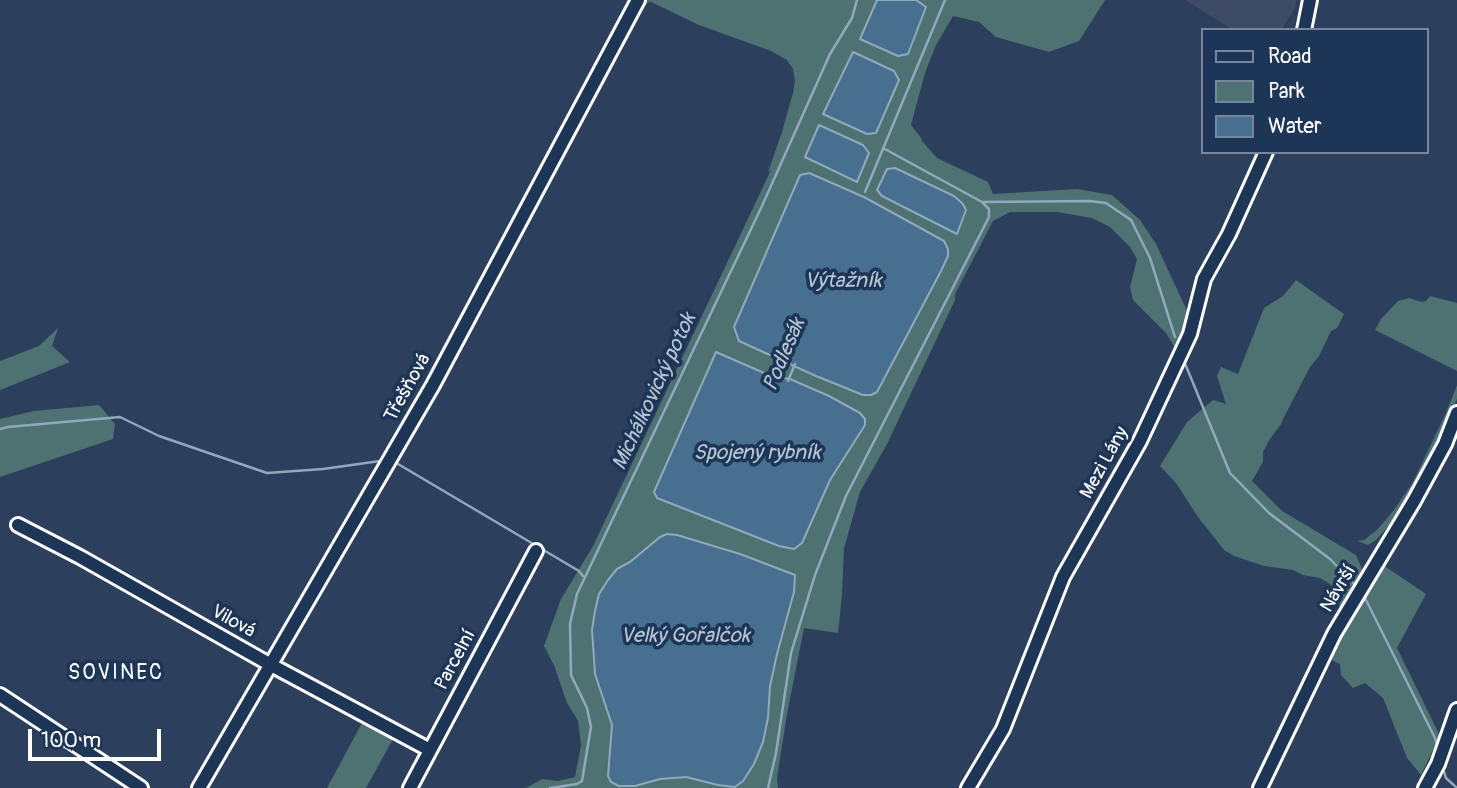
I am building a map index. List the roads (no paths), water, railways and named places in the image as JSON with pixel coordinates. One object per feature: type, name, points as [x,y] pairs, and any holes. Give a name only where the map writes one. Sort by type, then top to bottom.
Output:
[{"type":"street","name":"Třešňová","points":[[199,788],[433,386],[638,0]]},
{"type":"street","points":[[1304,28],[1310,0]]},
{"type":"street","name":"Mezi Lány","points":[[968,788],[1003,729],[1063,577],[1146,429],[1190,334],[1204,279],[1229,234],[1265,154]]},
{"type":"street","name":"Návrší","points":[[1260,788],[1334,634],[1414,500],[1445,444],[1457,413]]},
{"type":"street","name":"Vilová","points":[[18,525],[430,750]]},
{"type":"street","name":"Parcelní","points":[[410,788],[536,551]]},
{"type":"street","points":[[1,695],[141,788]]},
{"type":"street","points":[[1425,788],[1442,754],[1457,710]]},
{"type":"water","points":[[877,0],[916,0],[926,7],[908,54],[898,56],[860,39]]},
{"type":"water","points":[[853,52],[894,71],[899,80],[876,133],[867,134],[823,114]]},
{"type":"water","points":[[819,125],[863,145],[869,153],[857,182],[805,157]]},
{"type":"water","points":[[895,168],[954,196],[963,204],[966,210],[957,234],[882,196],[877,190],[887,169]]},
{"type":"water","name":"Výtažník","points":[[809,173],[864,197],[944,241],[948,249],[948,256],[941,271],[877,392],[871,395],[863,395],[816,376],[739,341],[734,327],[800,175]]},
{"type":"water","name":"Spojený rybník","points":[[716,352],[771,376],[790,379],[829,396],[860,413],[865,419],[865,425],[830,480],[802,543],[794,549],[779,546],[657,498],[654,492]]},
{"type":"water","name":"Velký Gořalčok","points":[[667,534],[740,554],[795,575],[794,592],[770,686],[763,742],[754,764],[743,781],[735,787],[686,777],[660,779],[635,786],[619,786],[611,782],[608,776],[612,725],[595,674],[592,630],[599,594],[617,569]]},
{"type":"waterway","name":"Michálkovický potok","points":[[550,788],[582,781],[591,727],[587,708],[571,675],[570,624],[577,594],[762,206],[830,54],[852,18],[857,0]]},
{"type":"waterway","name":"Podlesák","points":[[865,192],[945,0]]},
{"type":"waterway","points":[[883,148],[982,202],[1106,203],[1131,220],[1150,258],[1175,337]]},
{"type":"waterway","points":[[768,788],[791,653],[815,575],[846,496],[989,217],[989,209],[982,202]]},
{"type":"waterway","points":[[1184,361],[1230,473],[1269,513],[1330,559],[1356,586]]},
{"type":"waterway","name":"Podlesák","points":[[788,381],[795,364]]},
{"type":"waterway","points":[[0,429],[120,417],[159,436],[267,473],[380,461]]},
{"type":"waterway","points":[[398,464],[579,571],[583,576]]},
{"type":"waterway","points":[[1363,594],[1438,748]]},
{"type":"waterway","points":[[1442,765],[1446,778],[1457,788]]},
{"type":"district","name":"SOVINEC","points":[[116,674]]}]
